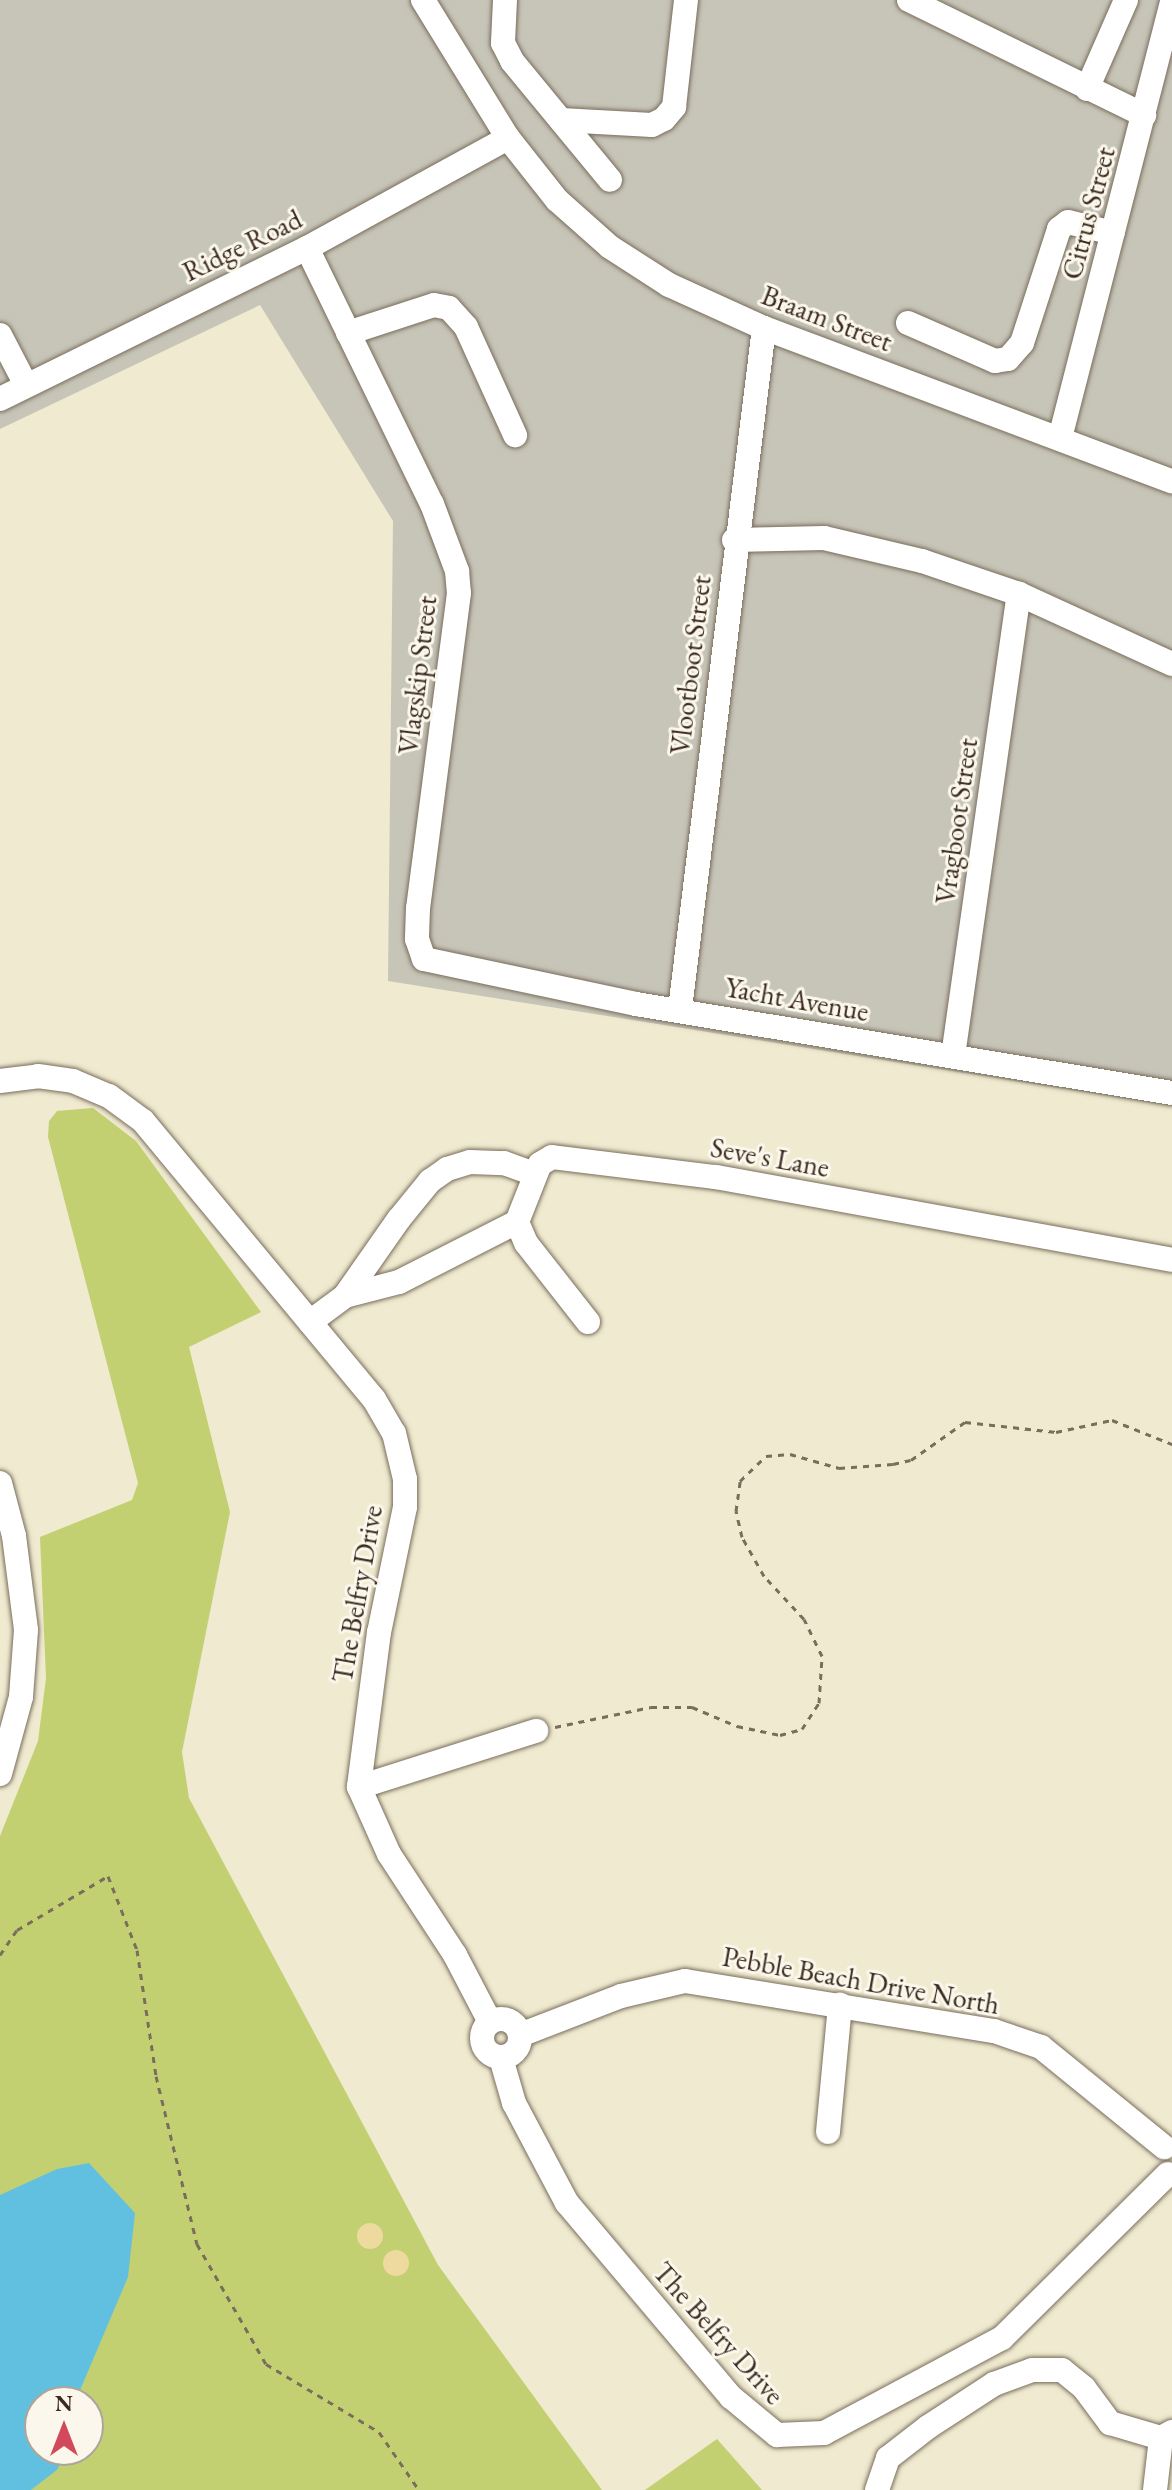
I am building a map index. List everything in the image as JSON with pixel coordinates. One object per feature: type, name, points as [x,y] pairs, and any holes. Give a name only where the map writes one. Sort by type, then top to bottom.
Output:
[{"type":"street","name":"Braam Street","points":[[423,0],[508,138],[557,200],[610,247],[669,285],[764,328],[1172,481]]},
{"type":"street","points":[[505,0],[503,43],[610,180]]},
{"type":"street","points":[[561,120],[652,125],[664,119],[674,107],[686,0]]},
{"type":"street","points":[[909,0],[1144,115]]},
{"type":"street","points":[[1087,89],[1126,0]]},
{"type":"street","name":"Citrus Street","points":[[1060,438],[1172,2]]},
{"type":"street","name":"Ridge Road","points":[[0,399],[307,248],[508,138]]},
{"type":"street","points":[[908,323],[995,361],[1008,359],[1022,343],[1059,229],[1068,222],[1113,233]]},
{"type":"street","name":"Vlagskip Street","points":[[307,248],[432,504],[457,571],[459,593],[418,908],[419,950]]},
{"type":"street","points":[[348,333],[434,305],[449,308],[466,327],[515,435]]},
{"type":"street","name":"Vlootboot Street","points":[[680,1009],[734,540],[764,328]]},
{"type":"street","points":[[0,335],[26,385]]},
{"type":"street","points":[[734,540],[824,538],[922,561],[1019,594],[1172,664]]},
{"type":"street","name":"Vragboot Street","points":[[953,1056],[1019,594]]},
{"type":"street","name":"Yacht Avenue","points":[[419,950],[434,965],[1172,1093]]},
{"type":"street","name":"The Belfry Drive","points":[[0,1081],[38,1076],[73,1081],[109,1096],[143,1121],[374,1399],[394,1433],[405,1479],[405,1507],[362,1738],[359,1787],[389,1854],[455,1955],[490,2022]]},
{"type":"street","name":"Seve's Lane","points":[[535,1174],[552,1157],[572,1157],[716,1177],[1172,1260]]},
{"type":"street","points":[[310,1322],[345,1296],[422,1190],[447,1169],[470,1162],[504,1163],[535,1174],[517,1222],[399,1282],[345,1296]]},
{"type":"street","points":[[517,1222],[526,1243],[588,1322]]},
{"type":"street","points":[[0,1483],[14,1536],[26,1630],[21,1697],[0,1774]]},
{"type":"street","points":[[359,1787],[536,1731]]},
{"type":"street","name":"Pebble Beach Drive North","points":[[520,2035],[621,1996],[685,1981],[840,2005],[1020,2038],[1041,2047],[1168,2144]]},
{"type":"street","points":[[828,2132],[840,2005]]},
{"type":"street","points":[[509,2020],[520,2035],[516,2051],[501,2058],[484,2047],[482,2034],[490,2022],[509,2020]]},
{"type":"street","name":"The Belfry Drive","points":[[501,2058],[514,2103],[567,2203],[731,2397],[777,2435],[824,2433],[1002,2338],[1170,2175]]},
{"type":"street","points":[[1168,2144],[1160,2162],[1170,2175]]},
{"type":"street","points":[[877,2490],[888,2458],[928,2427],[994,2384],[1032,2370],[1062,2370],[1084,2388],[1110,2423],[1166,2435],[1155,2490]]},
{"type":"path","points":[[536,1731],[651,1707],[692,1707],[737,1726],[780,1735],[802,1729],[819,1703],[822,1656],[804,1619],[764,1576],[742,1537],[736,1511],[740,1481],[766,1456],[790,1454],[839,1468],[893,1464],[911,1460],[965,1422],[1056,1432],[1112,1420],[1172,1444]]},
{"type":"path","points":[[0,1955],[17,1930],[108,1876],[137,1950],[156,2076],[197,2244],[266,2364],[379,2432],[419,2490]]},
{"type":"shaded area","points":[[0,0],[1172,0],[1172,1106],[388,981],[393,521],[260,305],[0,429]]},
{"type":"green space","points":[[93,1108],[136,1141],[261,1312],[189,1347],[230,1512],[182,1752],[189,1798],[438,2265],[602,2490],[0,2490],[0,1836],[38,1741],[46,1678],[40,1537],[132,1500],[138,1483],[48,1137],[49,1121],[57,1111]]},
{"type":"green space","points":[[717,2439],[762,2490],[645,2490]]},
{"type":"sand","points":[[370,2223],[379,2227],[383,2236],[379,2245],[370,2249],[361,2245],[357,2236],[361,2227]]},
{"type":"sand","points":[[396,2250],[405,2254],[409,2263],[405,2272],[396,2276],[387,2272],[383,2263],[387,2254]]},
{"type":"water","points":[[89,2163],[135,2213],[128,2277],[82,2386],[24,2386],[24,2466],[59,2466],[58,2469],[31,2490],[0,2490],[0,2195],[57,2169]]}]
